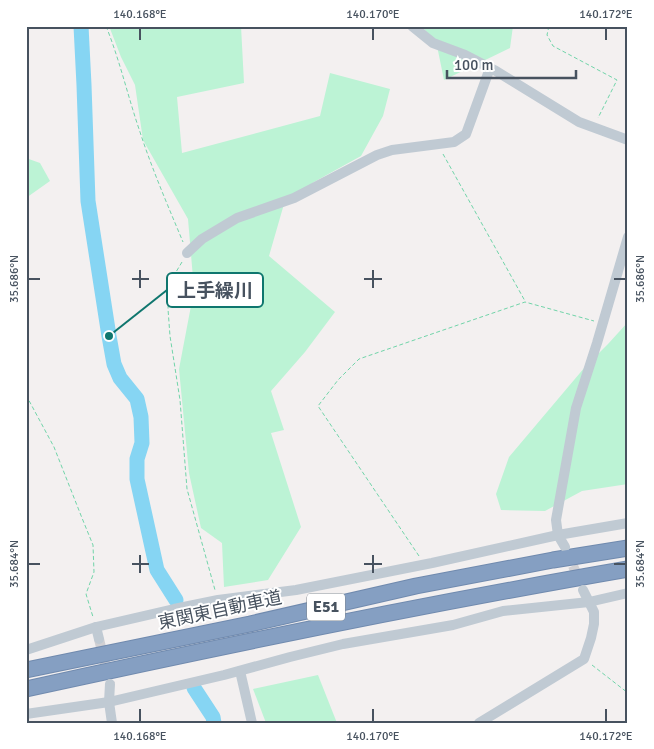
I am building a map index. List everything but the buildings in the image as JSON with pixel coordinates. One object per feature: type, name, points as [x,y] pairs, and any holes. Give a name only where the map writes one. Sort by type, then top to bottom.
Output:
[{"type":"highway","name":"東関東自動車道","points":[[26,670],[250,624],[416,586],[628,548]]},
{"type":"highway","name":"東関東自動車道","points":[[26,689],[264,639],[556,582],[628,570]]},
{"type":"street","points":[[412,26],[433,44],[465,55],[490,68],[579,122],[628,140]]},
{"type":"street","points":[[187,253],[202,239],[237,218],[294,198],[377,155],[392,150],[454,142],[466,134],[490,68]]},
{"type":"street","points":[[565,548],[558,535],[556,520],[576,408],[628,237]]},
{"type":"street","points":[[26,650],[96,627],[218,600],[296,590],[425,565],[558,535],[628,523]]},
{"type":"street","points":[[478,723],[584,659],[594,624],[594,612],[583,590]]},
{"type":"street","points":[[26,714],[109,702],[290,656],[343,644],[454,625],[503,611],[589,602],[628,593]]},
{"type":"street","points":[[96,627],[99,639]]},
{"type":"street","points":[[240,670],[252,723]]},
{"type":"street","points":[[110,684],[109,702],[112,723]]},
{"type":"path","points":[[106,26],[114,44],[156,177],[187,253],[173,277],[169,293],[170,336],[180,400],[187,489],[218,600]]},
{"type":"path","points":[[549,26],[547,35],[553,46],[617,80],[593,128]]},
{"type":"path","points":[[437,144],[525,302]]},
{"type":"path","points":[[425,565],[318,406],[338,380],[359,360],[525,302],[602,323]]},
{"type":"path","points":[[26,395],[54,447],[93,545],[94,572],[86,594],[96,627]]},
{"type":"path","points":[[584,659],[628,693]]},
{"type":"green space","points":[[109,26],[241,26],[244,83],[177,97],[182,153],[320,116],[330,73],[390,89],[383,116],[361,156],[314,182],[284,204],[269,256],[335,312],[305,352],[271,391],[284,430],[271,433],[301,527],[268,580],[224,587],[222,543],[201,528],[189,473],[179,369],[194,290],[188,219],[143,140],[135,85],[121,57]]},
{"type":"green space","points":[[421,26],[513,26],[510,48],[444,80],[436,41]]},
{"type":"green space","points":[[26,158],[40,163],[50,181],[26,198]]},
{"type":"green space","points":[[628,322],[628,484],[582,491],[545,511],[501,510],[496,494],[509,457],[585,367]]},
{"type":"green space","points":[[318,675],[337,723],[266,723],[253,689]]},
{"type":"waterway","points":[[81,26],[88,201],[109,336],[114,364],[120,378],[137,399],[141,417],[142,443],[137,459],[137,479],[157,570],[176,600]]},
{"type":"waterway","points":[[194,688],[213,717],[214,723]]},
{"type":"tunnel","points":[[567,552],[580,582]]},
{"type":"tunnel","points":[[99,639],[110,684]]},
{"type":"place","name":"上手繰川","points":[[109,336]]}]
